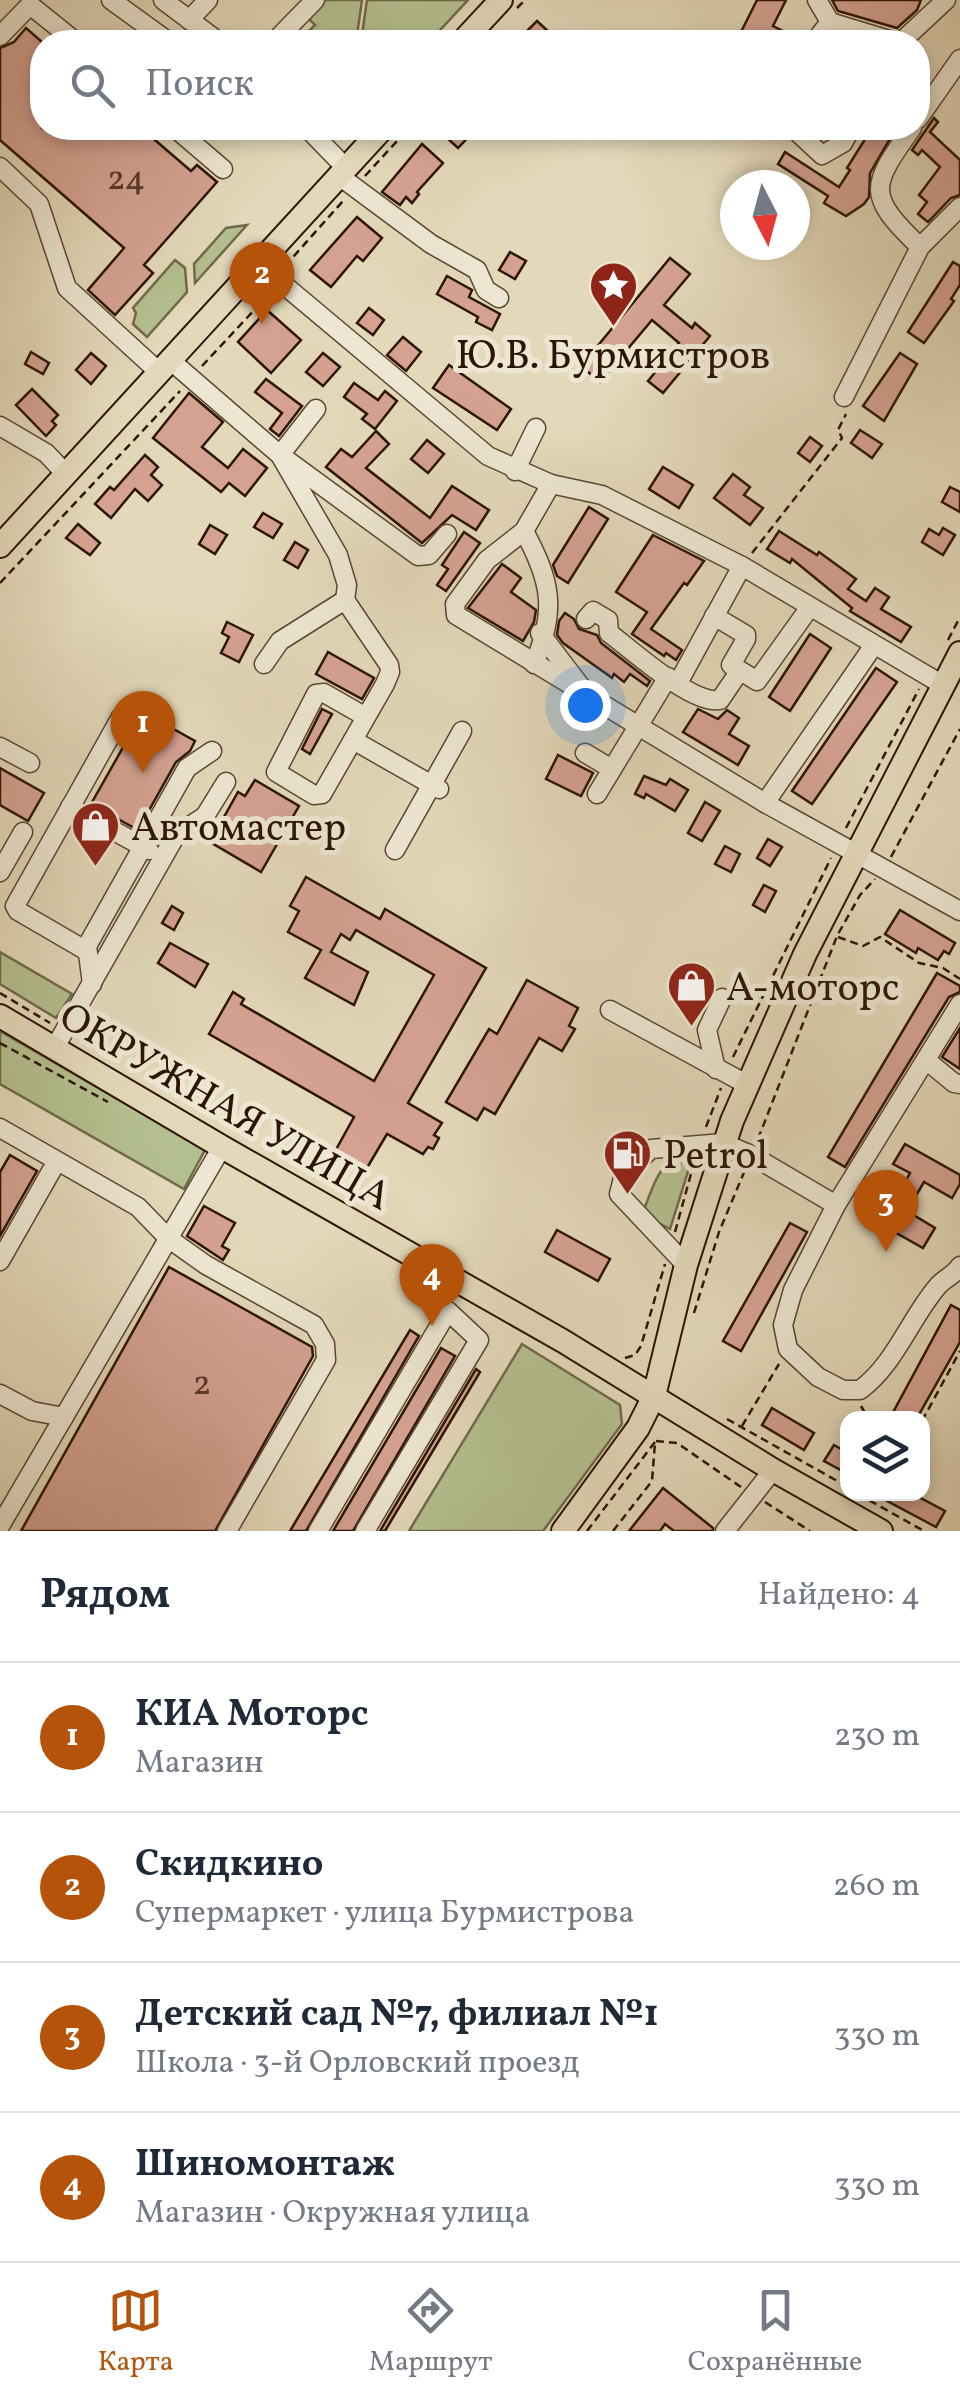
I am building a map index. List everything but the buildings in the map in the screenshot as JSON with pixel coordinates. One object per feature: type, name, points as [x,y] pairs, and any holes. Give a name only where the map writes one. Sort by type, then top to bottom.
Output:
[{"type":"main road","points":[[481,10],[501,0]]},
{"type":"main road","points":[[0,546],[165,366],[269,277],[374,140]]},
{"type":"main road","points":[[563,1531],[638,1428],[654,1396],[678,1256],[724,1144],[730,1076],[805,954],[847,851],[932,684],[960,654]]},
{"type":"main road","name":"ОКРУЖНАЯ УЛИЦА","points":[[0,1016],[59,1040],[222,1147],[654,1396],[736,1435],[773,1470],[881,1531]]},
{"type":"street","points":[[111,0],[152,30]]},
{"type":"street","points":[[164,0],[203,30]]},
{"type":"street","points":[[189,20],[208,0]]},
{"type":"street","points":[[286,30],[315,0]]},
{"type":"street","points":[[817,0],[830,22],[857,30]]},
{"type":"street","points":[[912,30],[946,0]]},
{"type":"street","points":[[0,36],[30,5],[61,30]]},
{"type":"street","points":[[824,30],[830,22]]},
{"type":"street","points":[[930,102],[960,59]]},
{"type":"street","points":[[189,140],[223,168]]},
{"type":"street","points":[[317,140],[346,177],[431,244],[477,270],[486,290],[499,298]]},
{"type":"street","points":[[805,140],[819,154],[826,154],[846,140]]},
{"type":"street","points":[[903,140],[885,166],[879,191],[889,217],[920,247]]},
{"type":"street","points":[[0,167],[39,204],[67,288],[165,366],[191,378],[280,455],[418,556],[430,555],[447,534]]},
{"type":"street","points":[[844,398],[920,247],[960,207]]},
{"type":"street","points":[[269,277],[488,456],[551,484],[602,494],[742,566],[932,684]]},
{"type":"street","points":[[280,455],[316,409]]},
{"type":"street","points":[[0,426],[46,453],[66,474]]},
{"type":"street","points":[[515,470],[536,428]]},
{"type":"street","points":[[280,455],[338,555],[347,585],[345,600],[390,668],[366,716],[320,796],[276,772],[316,694],[324,693],[366,716]]},
{"type":"street","points":[[551,484],[524,531],[487,560],[454,608],[456,615],[765,803],[960,911]]},
{"type":"street","points":[[524,531],[543,568],[549,592],[534,664]]},
{"type":"street","points":[[596,794],[714,616],[742,566]]},
{"type":"street","points":[[264,664],[280,641],[345,600]]},
{"type":"street","points":[[714,616],[746,636],[731,663],[739,672],[760,680],[810,607]]},
{"type":"street","points":[[586,620],[593,612],[608,620],[609,633],[673,680],[714,702],[724,696],[739,672]]},
{"type":"street","points":[[540,634],[590,699]]},
{"type":"street","points":[[765,803],[874,645]]},
{"type":"street","points":[[86,950],[15,906],[122,717]]},
{"type":"street","points":[[396,850],[437,787],[462,731]]},
{"type":"street","points":[[352,740],[437,787]]},
{"type":"street","points":[[0,747],[30,764]]},
{"type":"street","points":[[92,984],[86,950],[187,768],[212,751]]},
{"type":"street","points":[[585,753],[612,769]]},
{"type":"street","points":[[59,1040],[162,858],[182,828],[204,816],[226,782]]},
{"type":"street","points":[[70,807],[162,858]]},
{"type":"street","points":[[160,816],[182,828]]},
{"type":"street","points":[[0,872],[23,832]]},
{"type":"street","points":[[722,998],[708,1030],[730,1076]]},
{"type":"street","points":[[959,1272],[939,1283],[894,1352],[860,1390],[843,1390],[818,1377],[788,1349],[783,1325],[792,1290],[836,1205],[960,1004]]},
{"type":"street","points":[[610,1010],[730,1076]]},
{"type":"street","points":[[926,1060],[954,1084],[960,1084]]},
{"type":"street","points":[[0,1128],[138,1208],[168,1238],[206,1265],[314,1325],[325,1344],[326,1360],[228,1531]]},
{"type":"street","points":[[678,1256],[619,1194],[624,1174],[651,1149],[724,1144],[751,1155],[836,1205]]},
{"type":"street","points":[[0,1526],[222,1147]]},
{"type":"street","points":[[0,1261],[57,1161]]},
{"type":"street","points":[[455,1316],[468,1288]]},
{"type":"street","points":[[318,1531],[448,1311],[479,1340],[364,1531]]},
{"type":"street","points":[[0,1394],[32,1411],[64,1417]]},
{"type":"street","points":[[725,1531],[773,1470]]},
{"type":"path","points":[[0,583],[191,378],[346,177],[394,140]]},
{"type":"path","points":[[742,566],[842,438],[838,430],[852,401],[844,398]]},
{"type":"path","points":[[622,1359],[635,1354],[641,1346],[678,1256],[699,1146],[786,946],[847,851],[932,684]]},
{"type":"path","points":[[694,1314],[719,1232],[837,936],[860,895],[884,870],[960,729]]},
{"type":"path","points":[[951,747],[960,750]]},
{"type":"path","points":[[837,936],[863,946],[880,937],[919,963],[942,968],[960,979]]},
{"type":"path","points":[[0,993],[59,1040]]},
{"type":"path","points":[[736,1435],[788,1349]]},
{"type":"path","points":[[927,1411],[960,1351]]},
{"type":"path","points":[[726,1419],[736,1435],[840,1483]]},
{"type":"path","points":[[656,1441],[684,1448]]},
{"type":"path","points":[[587,1531],[656,1441]]},
{"type":"path","points":[[614,1531],[652,1480],[656,1441]]},
{"type":"path","points":[[870,1501],[924,1531]]},
{"type":"green space","points":[[316,0],[362,0],[358,30],[310,30],[315,25],[303,13]]},
{"type":"green space","points":[[367,0],[468,0],[440,30],[363,30]]},
{"type":"green space","points":[[247,225],[195,283],[194,264],[226,228]]},
{"type":"green space","points":[[175,260],[185,268],[187,292],[147,337],[133,324],[133,308]]},
{"type":"green space","points":[[0,952],[72,994],[56,1018],[0,984]]},
{"type":"green space","points":[[0,1031],[205,1150],[184,1189],[0,1084]]},
{"type":"green space","points":[[679,1157],[691,1162],[670,1229],[651,1219],[645,1207],[661,1171]]},
{"type":"green space","points":[[522,1344],[620,1405],[622,1424],[543,1531],[409,1531]]},
{"type":"place","name":"Скидкино","points":[[262,324]]},
{"type":"place","name":"Ю.В. Бурмистров","points":[[613,328]]},
{"type":"place","name":"КИА Моторс","points":[[143,773]]},
{"type":"place","name":"Автомастер","points":[[96,868]]},
{"type":"place","name":"А-моторс","points":[[691,1028]]},
{"type":"place","name":"Petrol","points":[[628,1196]]},
{"type":"place","name":"Детский сад №7, филиал №1","points":[[886,1252]]},
{"type":"place","name":"Шиномонтаж","points":[[432,1326]]}]
